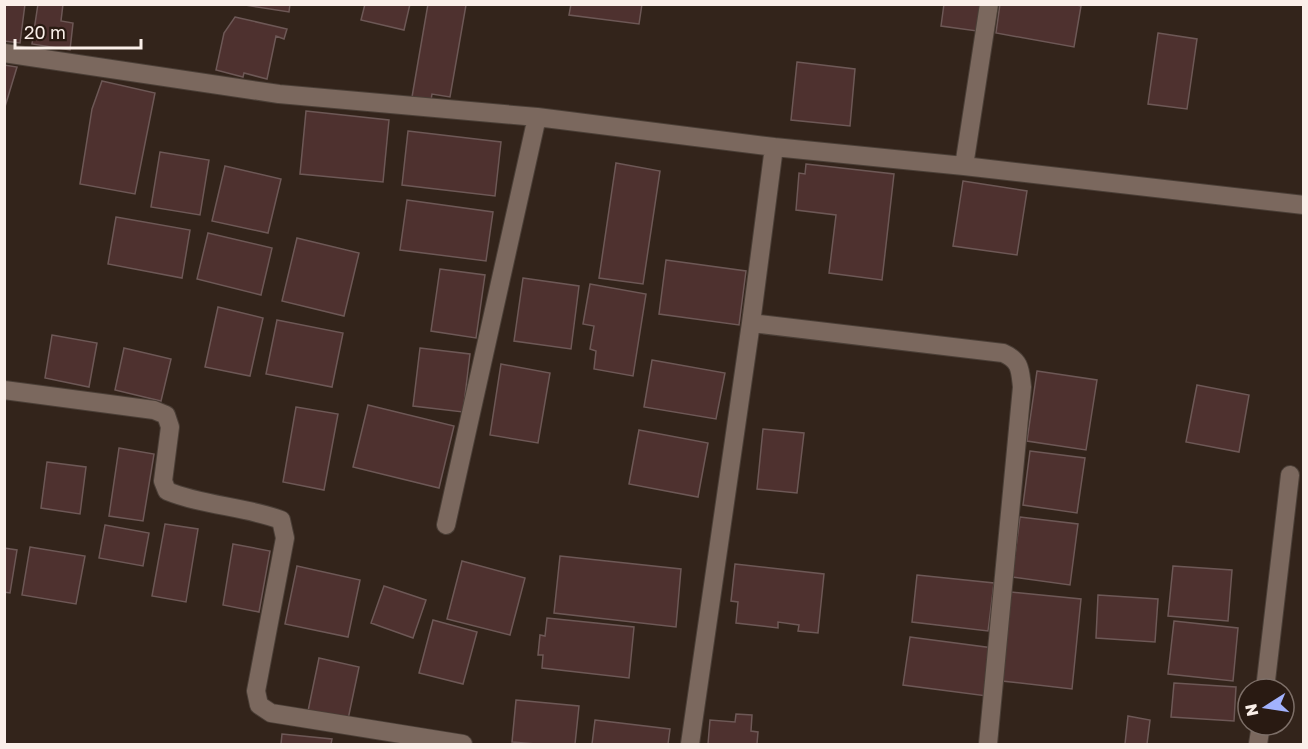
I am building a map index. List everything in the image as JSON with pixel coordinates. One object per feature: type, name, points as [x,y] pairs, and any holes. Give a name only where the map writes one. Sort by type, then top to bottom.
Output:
[{"type":"street","points":[[964,166],[989,4]]},
{"type":"street","points":[[4,53],[279,94],[537,117],[774,147],[1304,205]]},
{"type":"street","points":[[446,525],[537,117]]},
{"type":"street","points":[[690,744],[774,147]]},
{"type":"street","points":[[751,323],[1003,353],[1012,357],[1019,366],[1022,387],[988,744]]},
{"type":"street","points":[[4,390],[154,410],[166,415],[170,427],[163,481],[167,491],[180,497],[264,514],[281,520],[285,538],[256,691],[259,705],[271,713],[463,744]]},
{"type":"street","points":[[1266,677],[1290,475]]},
{"type":"building","points":[[4,4],[25,4],[20,43],[4,41]]},
{"type":"building","points":[[38,4],[63,4],[61,21],[73,23],[70,50],[32,44]]},
{"type":"building","points":[[239,4],[290,4],[289,12]]},
{"type":"building","points":[[365,4],[410,4],[404,30],[361,20]]},
{"type":"building","points":[[428,4],[466,5],[450,97],[432,94],[431,100],[412,97]]},
{"type":"building","points":[[571,4],[642,4],[639,24],[569,15]]},
{"type":"building","points":[[944,4],[981,4],[977,31],[941,26]]},
{"type":"building","points":[[1000,4],[1073,4],[1081,6],[1074,47],[996,33]]},
{"type":"building","points":[[235,17],[287,29],[284,39],[276,36],[267,79],[244,73],[243,77],[216,70],[224,33]]},
{"type":"building","points":[[1158,33],[1197,39],[1187,109],[1148,104]]},
{"type":"building","points":[[797,62],[855,69],[850,126],[791,120]]},
{"type":"building","points":[[4,65],[17,67],[4,110]]},
{"type":"building","points":[[102,81],[155,93],[135,194],[80,184],[92,109]]},
{"type":"building","points":[[306,111],[389,120],[383,182],[300,174]]},
{"type":"building","points":[[408,131],[501,142],[495,196],[402,185]]},
{"type":"building","points":[[160,152],[209,160],[200,215],[151,207]]},
{"type":"building","points":[[616,163],[660,171],[643,284],[599,278]]},
{"type":"building","points":[[806,164],[894,174],[882,280],[829,273],[836,215],[796,210],[799,173],[805,174]]},
{"type":"building","points":[[225,166],[281,179],[268,233],[212,221]]},
{"type":"building","points":[[963,181],[1027,191],[1017,255],[953,246]]},
{"type":"building","points":[[407,200],[493,212],[486,261],[400,250]]},
{"type":"building","points":[[116,217],[190,230],[182,278],[108,264]]},
{"type":"building","points":[[208,233],[272,248],[261,295],[197,279]]},
{"type":"building","points":[[297,238],[359,253],[344,316],[282,301]]},
{"type":"building","points":[[666,260],[746,271],[739,325],[659,314]]},
{"type":"building","points":[[440,269],[485,275],[476,338],[431,331]]},
{"type":"building","points":[[523,278],[579,286],[571,349],[514,341]]},
{"type":"building","points":[[590,284],[646,294],[633,376],[594,369],[596,351],[590,349],[594,326],[583,324]]},
{"type":"building","points":[[218,307],[263,318],[250,376],[205,367]]},
{"type":"building","points":[[277,320],[343,333],[332,387],[266,374]]},
{"type":"building","points":[[52,335],[97,343],[89,387],[45,378]]},
{"type":"building","points":[[124,348],[171,359],[161,401],[115,390]]},
{"type":"building","points":[[420,348],[470,354],[463,412],[413,406]]},
{"type":"building","points":[[652,360],[725,373],[716,419],[644,407]]},
{"type":"building","points":[[501,364],[550,373],[538,443],[490,435]]},
{"type":"building","points":[[1037,371],[1097,380],[1086,450],[1027,441]]},
{"type":"building","points":[[1197,385],[1249,395],[1239,452],[1186,442]]},
{"type":"building","points":[[368,405],[454,426],[439,488],[353,467]]},
{"type":"building","points":[[296,407],[338,414],[324,490],[283,482]]},
{"type":"building","points":[[763,429],[804,433],[797,493],[757,489]]},
{"type":"building","points":[[639,430],[708,443],[698,497],[629,484]]},
{"type":"building","points":[[119,448],[154,454],[143,521],[109,516]]},
{"type":"building","points":[[1030,451],[1085,458],[1077,513],[1023,505]]},
{"type":"building","points":[[47,462],[86,467],[80,514],[41,508]]},
{"type":"building","points":[[1020,517],[1078,524],[1070,585],[1012,577]]},
{"type":"building","points":[[165,524],[198,529],[186,602],[152,596]]},
{"type":"building","points":[[105,525],[149,533],[143,566],[99,558]]},
{"type":"building","points":[[233,544],[270,551],[259,612],[223,605]]},
{"type":"building","points":[[30,547],[85,556],[76,604],[22,595]]},
{"type":"building","points":[[4,548],[17,550],[10,593],[4,592]]},
{"type":"building","points":[[560,556],[681,569],[676,627],[554,613]]},
{"type":"building","points":[[462,561],[525,578],[510,635],[447,619]]},
{"type":"building","points":[[735,564],[824,574],[818,633],[798,631],[799,625],[778,622],[778,628],[736,623],[738,602],[731,601]]},
{"type":"building","points":[[297,566],[360,580],[348,637],[285,624]]},
{"type":"building","points":[[1173,566],[1232,570],[1228,621],[1168,616]]},
{"type":"building","points":[[917,575],[994,583],[988,631],[912,622]]},
{"type":"building","points":[[384,586],[426,600],[413,638],[371,623]]},
{"type":"building","points":[[1011,592],[1081,599],[1072,689],[1002,681]]},
{"type":"building","points":[[1098,595],[1158,599],[1155,642],[1096,638]]},
{"type":"building","points":[[547,618],[634,627],[629,678],[542,668],[543,655],[538,655],[540,635],[545,636]]},
{"type":"building","points":[[433,620],[477,632],[463,684],[419,673]]},
{"type":"building","points":[[1174,621],[1238,628],[1233,681],[1168,674]]},
{"type":"building","points":[[910,637],[993,648],[987,696],[903,685]]},
{"type":"building","points":[[319,658],[359,667],[347,724],[307,716]]},
{"type":"building","points":[[1174,683],[1236,687],[1234,721],[1171,717]]},
{"type":"building","points":[[516,700],[579,706],[575,744],[512,742]]},
{"type":"building","points":[[736,714],[752,715],[751,731],[758,732],[757,744],[708,744],[710,720],[735,722]]},
{"type":"building","points":[[1128,716],[1150,720],[1147,744],[1125,744]]},
{"type":"building","points":[[595,720],[670,729],[668,744],[592,744]]},
{"type":"building","points":[[282,734],[332,739],[331,744],[281,744]]}]
